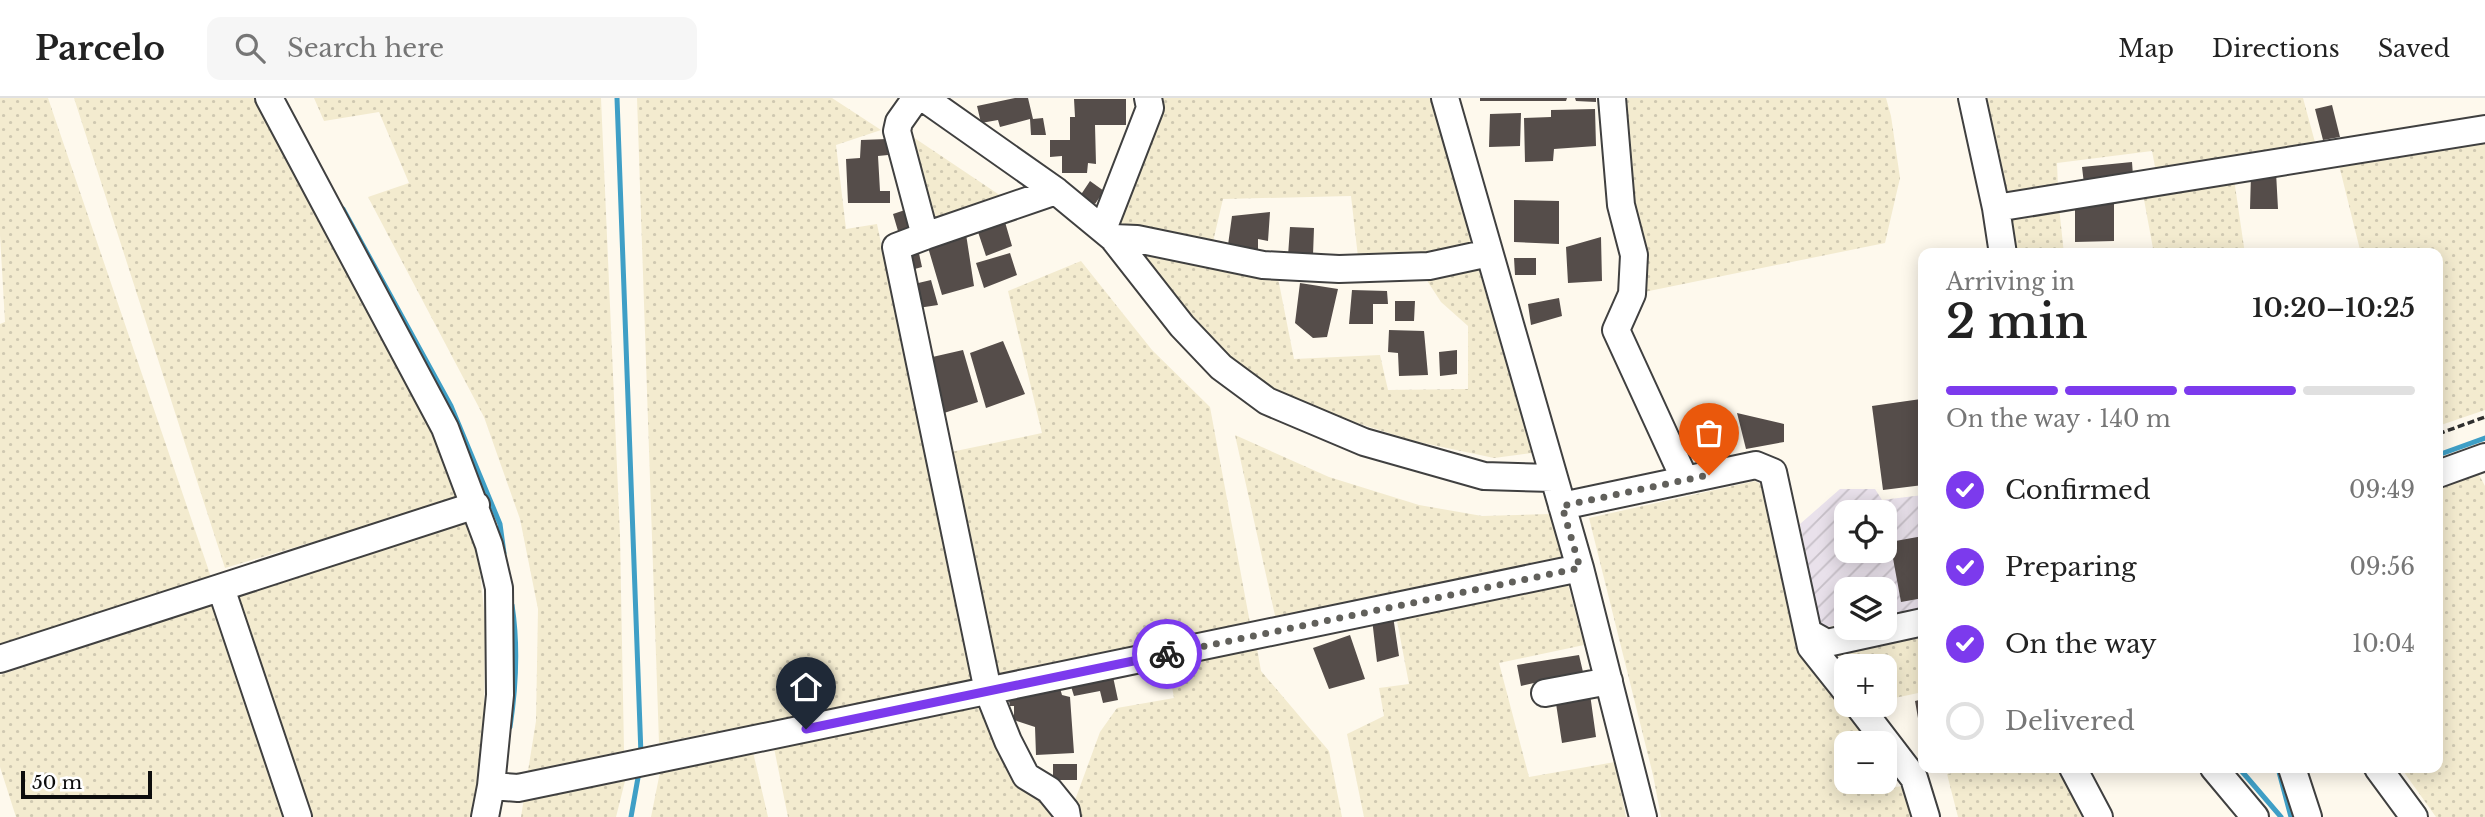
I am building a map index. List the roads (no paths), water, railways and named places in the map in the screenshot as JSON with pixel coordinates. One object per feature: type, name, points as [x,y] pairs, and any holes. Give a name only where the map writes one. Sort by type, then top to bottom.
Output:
[{"type":"street","points":[[269,98],[445,428],[489,545],[499,588],[500,695],[491,786],[485,817]]},
{"type":"street","points":[[916,98],[899,122],[897,131],[925,236]]},
{"type":"street","points":[[924,98],[1056,191],[1108,234],[1189,334],[1221,367],[1267,401],[1364,442],[1484,476],[1553,478]]},
{"type":"street","points":[[1108,234],[1150,108],[1148,98]]},
{"type":"street","points":[[1445,98],[1580,568],[1643,817]]},
{"type":"street","points":[[1612,98],[1621,205],[1634,255],[1632,294],[1616,330],[1685,480]]},
{"type":"street","points":[[1972,98],[2002,248]]},
{"type":"street","points":[[1996,208],[2485,130]]},
{"type":"street","points":[[1056,191],[896,247],[988,691],[1008,741],[1027,776],[1049,790],[1066,811],[1067,817]]},
{"type":"street","points":[[1108,234],[1263,265],[1339,269],[1429,266],[1489,253]]},
{"type":"street","points":[[2443,472],[2485,457]]},
{"type":"street","points":[[1562,506],[1756,465],[1773,472],[1811,647],[1834,676]]},
{"type":"street","points":[[0,659],[476,505]]},
{"type":"street","points":[[491,786],[518,788],[1580,568]]},
{"type":"street","points":[[220,588],[298,817]]},
{"type":"street","points":[[1809,633],[1827,643],[1918,623]]},
{"type":"street","points":[[1545,693],[1609,681]]},
{"type":"street","points":[[1867,717],[1914,778],[1926,817]]},
{"type":"street","points":[[2076,773],[2099,817]]},
{"type":"street","points":[[2218,773],[2255,817]]},
{"type":"street","points":[[2294,773],[2308,817]]},
{"type":"street","points":[[2382,773],[2414,817]]},
{"type":"waterway","points":[[617,98],[641,755]]},
{"type":"waterway","points":[[343,209],[451,406],[500,524],[504,553]]},
{"type":"waterway","points":[[2443,453],[2485,438]]},
{"type":"waterway","points":[[510,727],[516,666],[512,605]]},
{"type":"waterway","points":[[631,817],[639,772]]},
{"type":"waterway","points":[[2243,773],[2281,817]]},
{"type":"waterway","points":[[2279,773],[2291,817]]}]
